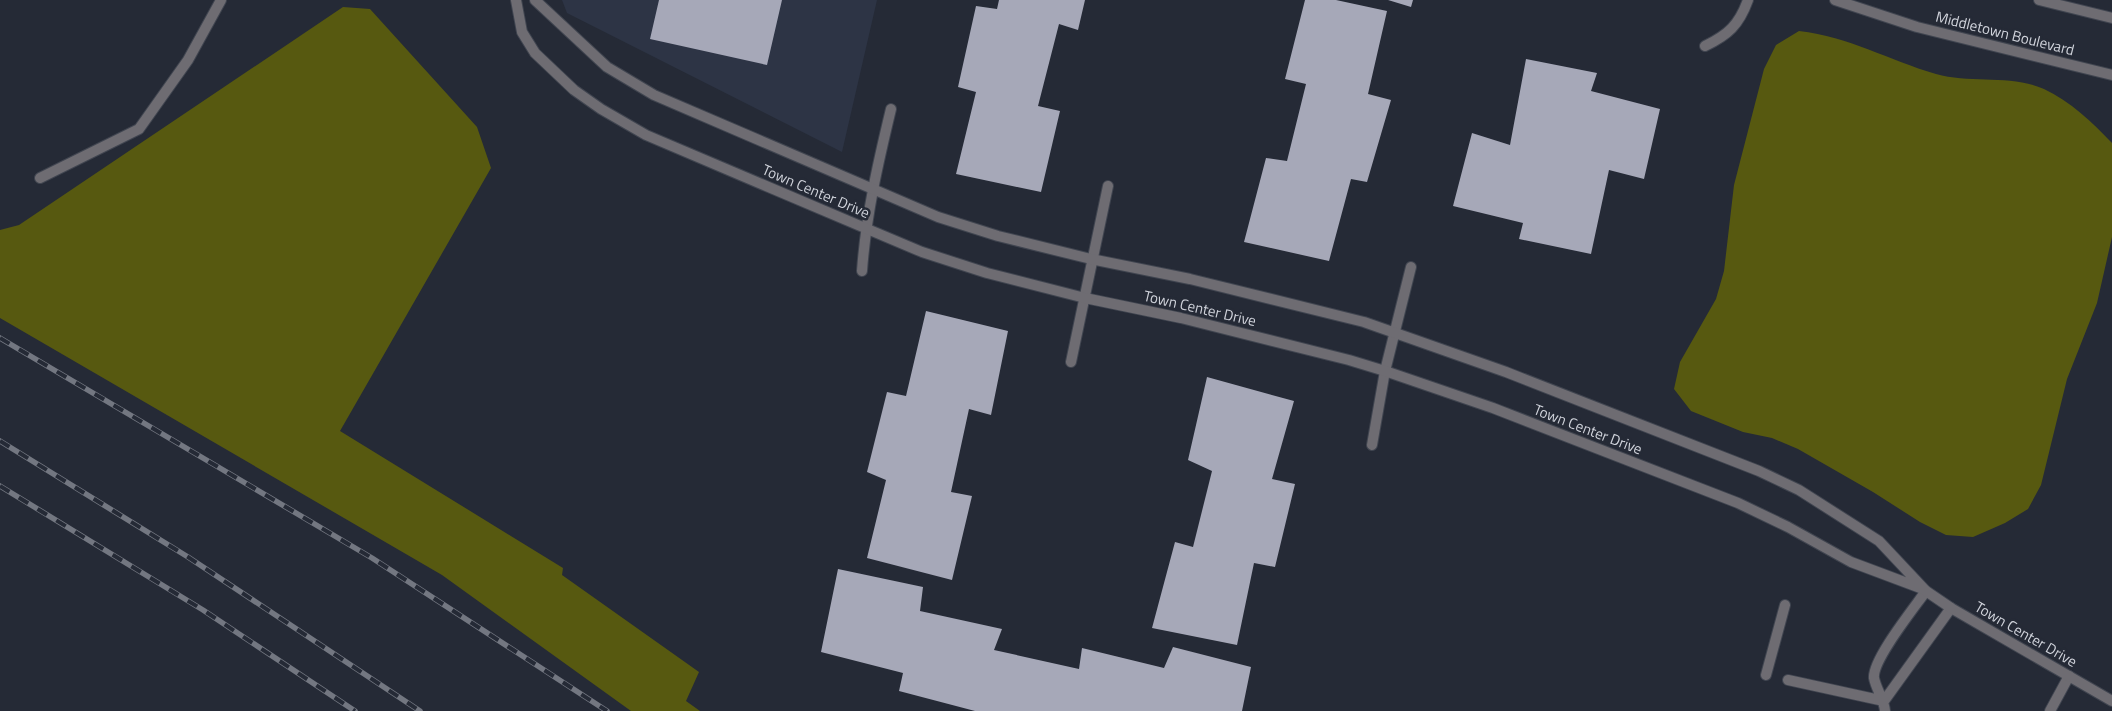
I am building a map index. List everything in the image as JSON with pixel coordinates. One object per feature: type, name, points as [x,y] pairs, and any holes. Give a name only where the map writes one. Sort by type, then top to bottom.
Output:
[{"type":"street","points":[[40,178],[139,129],[188,60],[221,0]]},
{"type":"street","name":"Town Center Drive","points":[[516,0],[522,32],[535,53],[574,90],[600,109],[646,135],[922,252],[987,274],[1085,298],[1181,318],[1349,360],[1385,371],[1493,408],[1738,503],[1788,526],[1850,562],[1926,591]]},
{"type":"street","name":"Town Center Drive","points":[[535,0],[607,67],[654,95],[938,217],[998,236],[1091,259],[1190,280],[1364,322],[1515,375],[1759,471],[1799,490],[1879,541],[1926,591],[1951,608],[2112,701]]},
{"type":"street","points":[[1705,46],[1723,37],[1737,23],[1748,0]]},
{"type":"street","name":"Middletown Boulevard","points":[[1835,0],[1917,27],[2112,75]]},
{"type":"street","points":[[2039,0],[2112,18]]},
{"type":"street","points":[[862,271],[865,228],[872,188],[891,108]]},
{"type":"street","points":[[1071,362],[1085,298],[1091,259],[1108,186]]},
{"type":"street","points":[[1372,445],[1385,371],[1411,267]]},
{"type":"street","points":[[1885,706],[1874,678],[1876,663],[1926,591]]},
{"type":"street","points":[[1766,675],[1785,605]]},
{"type":"street","points":[[1885,706],[1951,608]]},
{"type":"street","points":[[2050,711],[2069,676]]},
{"type":"street","points":[[1788,680],[1885,706]]},
{"type":"shaded area","points":[[562,0],[877,0],[842,152],[567,13]]},
{"type":"shaded area","points":[[343,7],[370,9],[477,127],[491,168],[340,431],[563,568],[562,575],[699,672],[686,701],[700,711],[631,711],[442,575],[0,318],[0,230],[19,225]]},
{"type":"shaded area","points":[[1799,31],[1835,38],[1918,68],[1949,77],[2005,80],[2031,84],[2054,94],[2072,106],[2112,143],[2112,237],[2097,303],[2067,379],[2041,485],[2028,509],[2005,523],[1973,537],[1946,535],[1920,522],[1873,492],[1798,449],[1772,438],[1743,432],[1691,411],[1674,389],[1680,362],[1716,299],[1724,271],[1734,185],[1764,69],[1776,45]]},
{"type":"building","points":[[659,0],[782,0],[767,65],[650,39]]},
{"type":"building","points":[[999,0],[1085,0],[1078,30],[1059,24],[1038,106],[1060,111],[1041,192],[956,174],[976,92],[958,87],[976,6],[997,9]]},
{"type":"building","points":[[1305,0],[1336,0],[1387,11],[1368,94],[1391,100],[1367,182],[1351,179],[1329,261],[1244,242],[1266,158],[1287,161],[1306,84],[1285,79]]},
{"type":"building","points":[[1388,0],[1413,0],[1411,7]]},
{"type":"building","points":[[1526,59],[1597,73],[1591,91],[1660,109],[1644,179],[1609,170],[1591,254],[1519,239],[1523,223],[1453,206],[1472,133],[1510,145]]},
{"type":"building","points":[[926,311],[1008,331],[991,415],[969,409],[951,492],[972,496],[952,580],[867,558],[886,480],[867,472],[887,392],[906,396]]},
{"type":"building","points":[[1207,377],[1294,401],[1272,479],[1295,484],[1275,567],[1254,563],[1237,645],[1152,628],[1175,542],[1193,547],[1212,471],[1188,460]]},
{"type":"building","points":[[838,569],[923,587],[920,611],[1002,629],[994,650],[1079,669],[1082,648],[1164,668],[1173,647],[1251,667],[1242,711],[975,711],[899,691],[903,673],[821,652]]},
{"type":"railway","points":[[0,338],[372,558],[607,711]]},
{"type":"railway","points":[[0,441],[188,557],[420,711]]},
{"type":"railway","points":[[0,486],[203,610],[355,711]]}]
